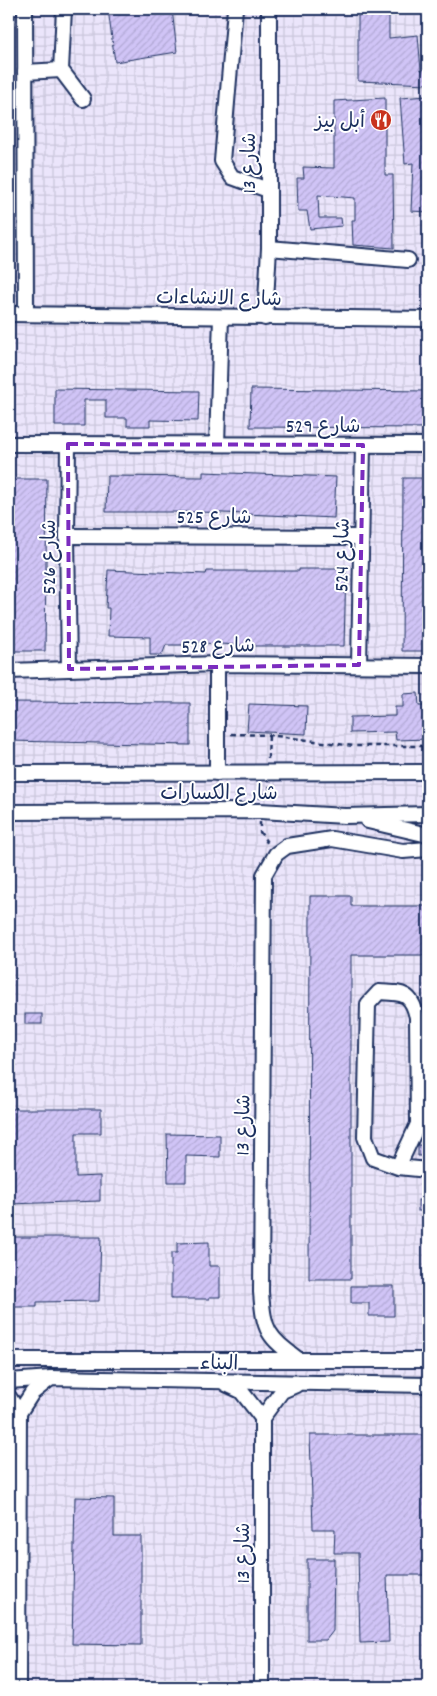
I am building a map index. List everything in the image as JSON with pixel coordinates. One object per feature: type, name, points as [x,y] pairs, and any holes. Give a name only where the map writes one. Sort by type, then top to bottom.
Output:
[{"type":"street","points":[[24,9],[26,314]]},
{"type":"street","points":[[64,9],[61,70],[83,99]]},
{"type":"street","points":[[235,9],[222,160],[232,178],[268,190]]},
{"type":"street","name":"شارع 13","points":[[265,318],[269,248],[269,9]]},
{"type":"street","points":[[25,72],[61,70]]},
{"type":"street","points":[[269,248],[408,260]]},
{"type":"street","name":"شارع الانشاءات","points":[[9,314],[428,319]]},
{"type":"street","points":[[217,444],[221,318]]},
{"type":"street","name":"شارع 529","points":[[9,444],[428,445]]},
{"type":"street","name":"شارع 526","points":[[68,444],[69,669]]},
{"type":"street","name":"شارع 524","points":[[359,665],[363,445]]},
{"type":"street","name":"شارع 525","points":[[67,536],[361,536]]},
{"type":"street","points":[[216,664],[216,773]]},
{"type":"street","name":"شارع 528","points":[[9,671],[216,664],[428,666]]},
{"type":"street","name":"شارع الكسارات","points":[[9,772],[422,773],[428,760]]},
{"type":"street","name":"شارع الكسارات","points":[[9,812],[260,810],[345,816],[428,814]]},
{"type":"street","points":[[345,816],[428,835]]},
{"type":"street","points":[[276,854],[287,846],[332,839],[403,851],[428,849]]},
{"type":"street","name":"شارع 13","points":[[276,854],[264,874],[261,1292],[263,1318],[268,1332],[275,1342],[299,1360]]},
{"type":"street","points":[[398,1167],[418,1124],[417,1017],[413,1002],[402,993],[380,992],[368,1004],[365,1137],[374,1158],[398,1167],[428,1170]]},
{"type":"street","name":"البناء","points":[[9,1360],[428,1360]]},
{"type":"street","points":[[19,1413],[32,1393],[51,1378]]},
{"type":"street","name":"البناء","points":[[9,1381],[51,1378],[428,1385]]},
{"type":"street","points":[[221,1382],[242,1391],[262,1418],[282,1391],[307,1383]]},
{"type":"street","points":[[9,1397],[19,1413],[18,1687]]},
{"type":"street","name":"شارع 13","points":[[262,1418],[262,1687]]},
{"type":"path","points":[[217,735],[269,735],[354,746],[428,746]]},
{"type":"path","points":[[269,735],[268,772],[270,794],[260,794],[260,832],[276,854]]},
{"type":"highlighted area","points":[[68,444],[363,445],[359,665],[69,669]]},
{"type":"shaded area","points":[[9,9],[428,9],[428,1687],[9,1687]]},
{"type":"building","points":[[108,9],[172,9],[177,52],[115,62]]},
{"type":"building","points":[[358,9],[389,9],[389,38],[418,35],[421,70],[428,69],[428,84],[358,81]]},
{"type":"building","points":[[428,96],[428,212],[411,211],[413,163],[405,164],[400,98]]},
{"type":"building","points":[[385,98],[385,175],[393,175],[394,248],[353,245],[352,220],[355,220],[355,198],[318,195],[319,218],[341,218],[342,226],[310,229],[307,211],[298,211],[297,178],[304,178],[303,167],[334,168],[334,101]]},
{"type":"building","points":[[55,389],[199,391],[198,421],[150,420],[150,426],[127,426],[127,418],[106,418],[106,400],[84,400],[84,426],[55,426]]},
{"type":"building","points":[[251,389],[428,391],[428,428],[250,427]]},
{"type":"building","points":[[203,472],[336,477],[334,518],[201,512],[106,512],[107,476],[203,477]]},
{"type":"building","points":[[403,478],[428,478],[428,651],[402,651]]},
{"type":"building","points":[[13,479],[47,479],[45,651],[9,651],[9,488],[13,488]]},
{"type":"building","points":[[299,569],[346,569],[344,646],[254,646],[186,642],[186,645],[166,645],[162,655],[150,655],[150,637],[108,636],[109,608],[106,608],[108,570],[206,574],[207,571],[299,571]]},
{"type":"building","points":[[418,693],[419,706],[428,706],[428,739],[396,740],[395,732],[350,733],[350,717],[395,716],[395,707],[403,707],[403,694]]},
{"type":"building","points":[[9,702],[190,703],[190,745],[9,741]]},
{"type":"building","points":[[249,704],[307,706],[306,734],[247,731]]},
{"type":"building","points":[[310,896],[351,896],[351,906],[428,906],[428,955],[351,955],[351,1279],[309,1279]]},
{"type":"building","points":[[25,1014],[42,1014],[42,1024],[25,1024]]},
{"type":"building","points":[[9,1109],[101,1109],[101,1133],[76,1133],[76,1177],[100,1176],[100,1201],[9,1204]]},
{"type":"building","points":[[167,1134],[220,1135],[220,1157],[186,1156],[186,1182],[168,1182]]},
{"type":"building","points":[[418,1145],[428,1146],[428,1156],[418,1156]]},
{"type":"building","points":[[418,1200],[428,1200],[428,1211],[418,1211]]},
{"type":"building","points":[[9,1237],[101,1237],[99,1301],[37,1302],[37,1307],[9,1307]]},
{"type":"building","points":[[209,1242],[209,1266],[220,1266],[220,1297],[209,1297],[209,1299],[171,1299],[171,1253],[177,1253],[177,1243]]},
{"type":"building","points":[[351,1286],[394,1286],[394,1316],[369,1316],[369,1303],[351,1303]]},
{"type":"building","points":[[310,1435],[428,1435],[428,1575],[387,1575],[389,1642],[360,1643],[358,1553],[334,1553],[335,1529],[313,1529]]},
{"type":"building","points":[[75,1497],[114,1498],[114,1536],[141,1536],[141,1645],[72,1644]]},
{"type":"building","points":[[307,1559],[334,1559],[333,1631],[326,1640],[307,1640]]},
{"type":"place","name":"أبل بيز","points":[[381,120]]}]
